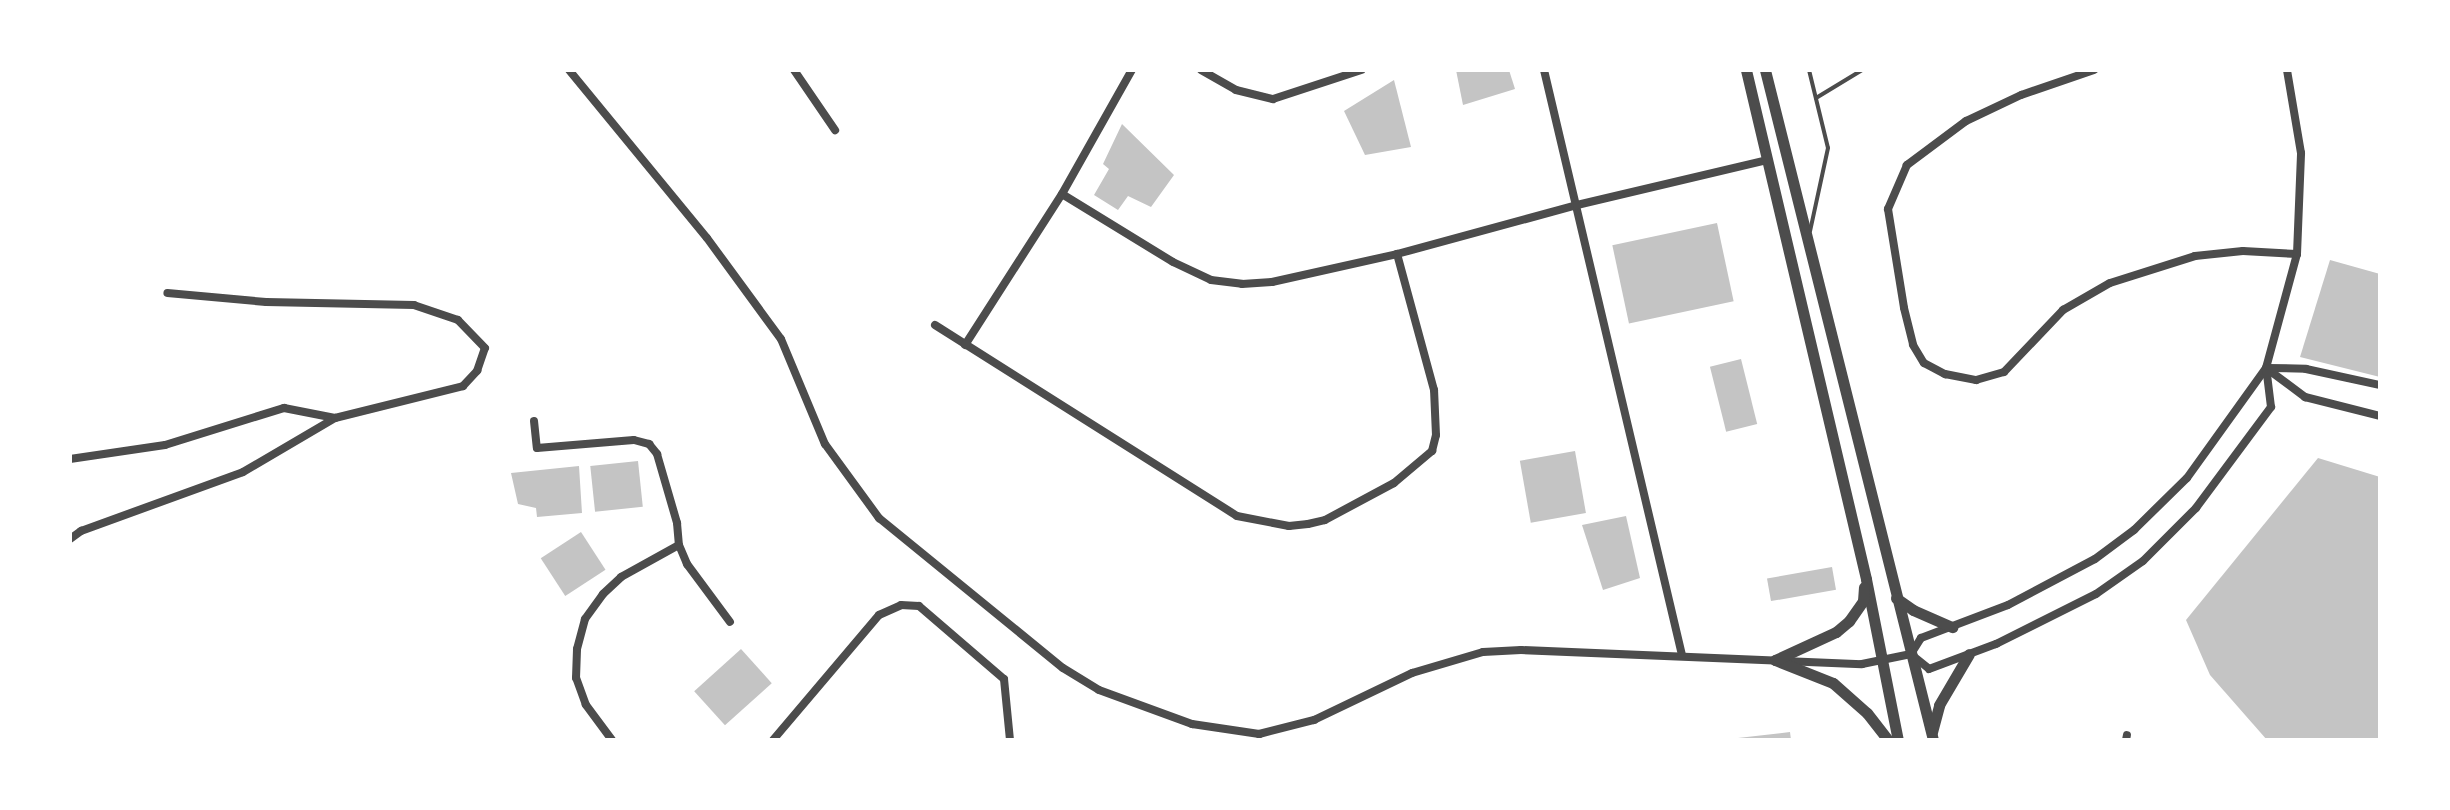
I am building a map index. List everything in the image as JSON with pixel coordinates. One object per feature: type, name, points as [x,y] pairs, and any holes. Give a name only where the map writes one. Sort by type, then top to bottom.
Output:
[{"type":"street","points":[[569,70],[707,238],[781,339],[825,444],[879,518],[1063,668],[1099,690],[1192,724],[1259,734],[1314,720],[1412,673],[1483,652],[1521,650],[1682,655],[1862,664],[1882,661],[1911,654],[1921,638],[2008,605],[2095,559],[2134,530],[2187,478],[2266,368],[2297,254],[2301,153],[2287,70]]},
{"type":"street","points":[[794,70],[835,130]]},
{"type":"street","points":[[965,345],[1062,194],[1132,70]]},
{"type":"street","points":[[1201,70],[1236,90],[1273,99],[1361,70]]},
{"type":"street","points":[[1544,70],[1682,655]]},
{"type":"street","points":[[1746,70],[1866,579],[1898,740]]},
{"type":"street","points":[[1765,70],[1809,235],[1932,736]]},
{"type":"street","points":[[2094,70],[2021,95],[1966,121],[1907,165],[1888,209],[1904,308],[1913,345],[1924,363],[1945,374],[1976,380],[2004,372],[2063,310],[2110,283],[2195,256],[2243,251],[2297,254]]},
{"type":"street","points":[[1062,194],[1173,262],[1211,280],[1272,282],[1397,254],[1577,205],[1767,160]]},
{"type":"street","points":[[935,325],[1237,516],[1289,526],[1308,524],[1325,520],[1394,483],[1432,451],[1436,435],[1434,390],[1397,254]]},
{"type":"street","points":[[70,539],[243,472],[335,418],[463,386],[477,371],[485,348],[458,320],[414,305],[266,302],[167,293]]},
{"type":"street","points":[[2266,368],[2306,369],[2380,385]]},
{"type":"street","points":[[2266,368],[2305,397],[2380,416]]},
{"type":"street","points":[[1911,654],[1929,669],[2017,636],[2096,594],[2169,537],[2219,480],[2271,407],[2266,368]]},
{"type":"street","points":[[70,459],[165,445],[284,408],[335,418]]},
{"type":"street","points":[[534,421],[537,448],[634,440],[649,444],[657,454],[677,523],[679,545],[687,564],[730,622]]},
{"type":"street","points":[[612,740],[586,705],[576,678],[577,649],[585,619],[603,594],[621,577],[679,545]]},
{"type":"street","points":[[1775,660],[1836,632],[1849,621],[1863,601],[1866,579]]},
{"type":"street","points":[[1896,598],[1913,610],[1952,627]]},
{"type":"street","points":[[773,740],[879,615],[901,605],[919,606],[1004,679],[1010,740]]},
{"type":"street","points":[[1932,736],[1939,705],[1969,654]]},
{"type":"street","points":[[1775,660],[1833,683],[1867,713],[1888,740]]},
{"type":"lane","points":[[1809,70],[1828,148],[1809,235]]},
{"type":"lane","points":[[1816,98],[1862,70]]},
{"type":"building","points":[[1456,70],[1509,70],[1515,89],[1463,105]]},
{"type":"building","points":[[1394,80],[1411,147],[1365,155],[1344,111]]},
{"type":"building","points":[[1122,124],[1174,175],[1151,207],[1128,196],[1118,210],[1094,195],[1109,169],[1103,164]]},
{"type":"building","points":[[1717,223],[1734,301],[1629,323],[1612,245]]},
{"type":"building","points":[[2330,260],[2380,274],[2380,377],[2300,357]]},
{"type":"building","points":[[1741,359],[1757,424],[1726,432],[1710,367]]},
{"type":"building","points":[[1575,451],[1586,513],[1531,523],[1520,461]]},
{"type":"building","points":[[2318,458],[2380,477],[2380,740],[2267,740],[2210,675],[2186,620]]},
{"type":"building","points":[[638,461],[643,507],[595,512],[590,466]]},
{"type":"building","points":[[579,466],[582,513],[537,517],[536,508],[518,504],[511,473]]},
{"type":"building","points":[[1626,516],[1640,578],[1603,590],[1582,525]]},
{"type":"building","points":[[581,532],[606,570],[565,596],[541,558]]},
{"type":"building","points":[[1832,567],[1836,590],[1771,601],[1767,578]]},
{"type":"building","points":[[741,649],[772,683],[725,725],[694,691]]},
{"type":"building","points":[[1790,732],[1791,740],[1738,740],[1738,738]]}]
